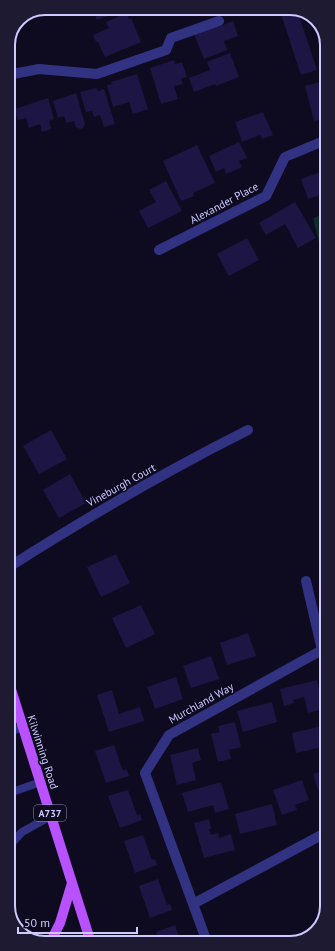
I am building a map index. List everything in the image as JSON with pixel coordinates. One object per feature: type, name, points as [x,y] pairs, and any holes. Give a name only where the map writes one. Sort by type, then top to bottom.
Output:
[{"type":"main road","name":"Kilwinning Road","points":[[15,702],[89,936]]},
{"type":"main road","points":[[54,936],[60,923],[72,883]]},
{"type":"street","points":[[15,74],[39,69],[97,74],[166,50],[171,38],[219,21]]},
{"type":"street","name":"Alexander Place","points":[[159,250],[266,196],[285,157],[320,142]]},
{"type":"street","name":"Vineburgh Court","points":[[15,563],[75,525],[215,446],[248,430]]},
{"type":"street","points":[[306,581],[320,641]]},
{"type":"street","name":"Murchland Way","points":[[205,936],[145,773],[169,734],[320,651]]},
{"type":"street","points":[[193,904],[320,836]]},
{"type":"lane","points":[[15,730],[23,727]]},
{"type":"lane","points":[[15,791],[41,782]]},
{"type":"lane","points":[[15,840],[22,832],[51,816]]},
{"type":"green space","points":[[320,215],[320,247],[313,218]]},
{"type":"building","points":[[95,15],[110,15],[97,20]]},
{"type":"building","points":[[122,15],[128,15],[129,19],[131,18],[141,42],[105,57],[93,35],[109,28],[106,22]]},
{"type":"building","points":[[281,15],[299,17],[317,70],[301,75]]},
{"type":"building","points":[[233,21],[238,36],[224,41],[227,50],[204,59],[194,34],[217,25],[218,27]]},
{"type":"building","points":[[230,53],[239,77],[216,86],[215,84],[194,92],[189,78],[210,70],[207,62]]},
{"type":"building","points":[[174,60],[175,64],[182,62],[187,77],[181,79],[183,84],[174,86],[178,99],[161,104],[150,68]]},
{"type":"building","points":[[137,74],[148,109],[133,114],[129,102],[113,107],[107,85],[112,84],[111,82]]},
{"type":"building","points":[[320,82],[320,120],[314,121],[305,86]]},
{"type":"building","points":[[96,88],[98,91],[104,89],[115,124],[104,127],[100,115],[94,117],[92,111],[86,112],[80,92]]},
{"type":"building","points":[[76,93],[85,124],[83,128],[80,129],[76,127],[74,121],[66,123],[64,116],[58,118],[53,101]]},
{"type":"building","points":[[48,98],[54,119],[49,121],[51,129],[42,132],[40,124],[29,128],[26,118],[18,120],[15,109]]},
{"type":"building","points":[[263,112],[273,135],[262,139],[260,135],[242,142],[235,122]]},
{"type":"building","points":[[239,142],[247,158],[239,161],[242,167],[226,174],[224,168],[216,172],[209,156]]},
{"type":"building","points":[[197,145],[215,183],[193,193],[194,196],[181,201],[163,161]]},
{"type":"building","points":[[320,172],[320,195],[308,199],[301,179]]},
{"type":"building","points":[[166,181],[182,211],[148,228],[139,211],[156,202],[149,190]]},
{"type":"building","points":[[295,202],[316,238],[298,248],[285,224],[266,235],[259,223]]},
{"type":"building","points":[[247,238],[259,260],[229,276],[217,254]]},
{"type":"building","points":[[51,430],[67,459],[39,474],[23,446]]},
{"type":"building","points":[[70,474],[86,503],[59,518],[43,490]]},
{"type":"building","points":[[116,554],[130,583],[101,597],[87,567]]},
{"type":"building","points":[[141,605],[155,634],[126,648],[112,618]]},
{"type":"building","points":[[248,633],[256,656],[227,665],[220,643]]},
{"type":"building","points":[[211,656],[219,679],[191,688],[183,666]]},
{"type":"building","points":[[176,677],[183,699],[155,709],[147,687]]},
{"type":"building","points":[[317,680],[320,692],[320,710],[308,713],[304,697],[293,700],[294,703],[284,706],[280,689]]},
{"type":"building","points":[[112,690],[119,714],[140,707],[144,721],[109,732],[97,695]]},
{"type":"building","points":[[272,702],[277,722],[243,732],[237,711]]},
{"type":"building","points":[[235,722],[241,747],[229,750],[231,759],[218,762],[211,734],[220,732],[218,726]]},
{"type":"building","points":[[320,727],[320,748],[296,753],[292,733]]},
{"type":"building","points":[[114,745],[123,771],[126,769],[129,776],[106,783],[95,751]]},
{"type":"building","points":[[198,748],[201,760],[192,763],[196,780],[177,785],[170,755]]},
{"type":"building","points":[[320,772],[320,789],[318,790],[313,774]]},
{"type":"building","points":[[302,780],[309,800],[295,805],[297,810],[282,815],[273,790]]},
{"type":"building","points":[[221,782],[229,809],[215,813],[213,805],[188,812],[182,793]]},
{"type":"building","points":[[128,790],[137,815],[140,814],[142,820],[120,828],[108,796]]},
{"type":"building","points":[[272,804],[277,825],[240,834],[235,814]]},
{"type":"building","points":[[209,819],[211,829],[209,829],[211,835],[218,833],[219,838],[231,834],[235,850],[204,858],[194,823]]},
{"type":"building","points":[[143,835],[152,860],[155,859],[157,865],[135,873],[124,841]]},
{"type":"building","points":[[158,879],[167,905],[170,904],[172,910],[150,918],[139,886]]},
{"type":"building","points":[[175,925],[179,936],[158,936],[156,932]]}]
